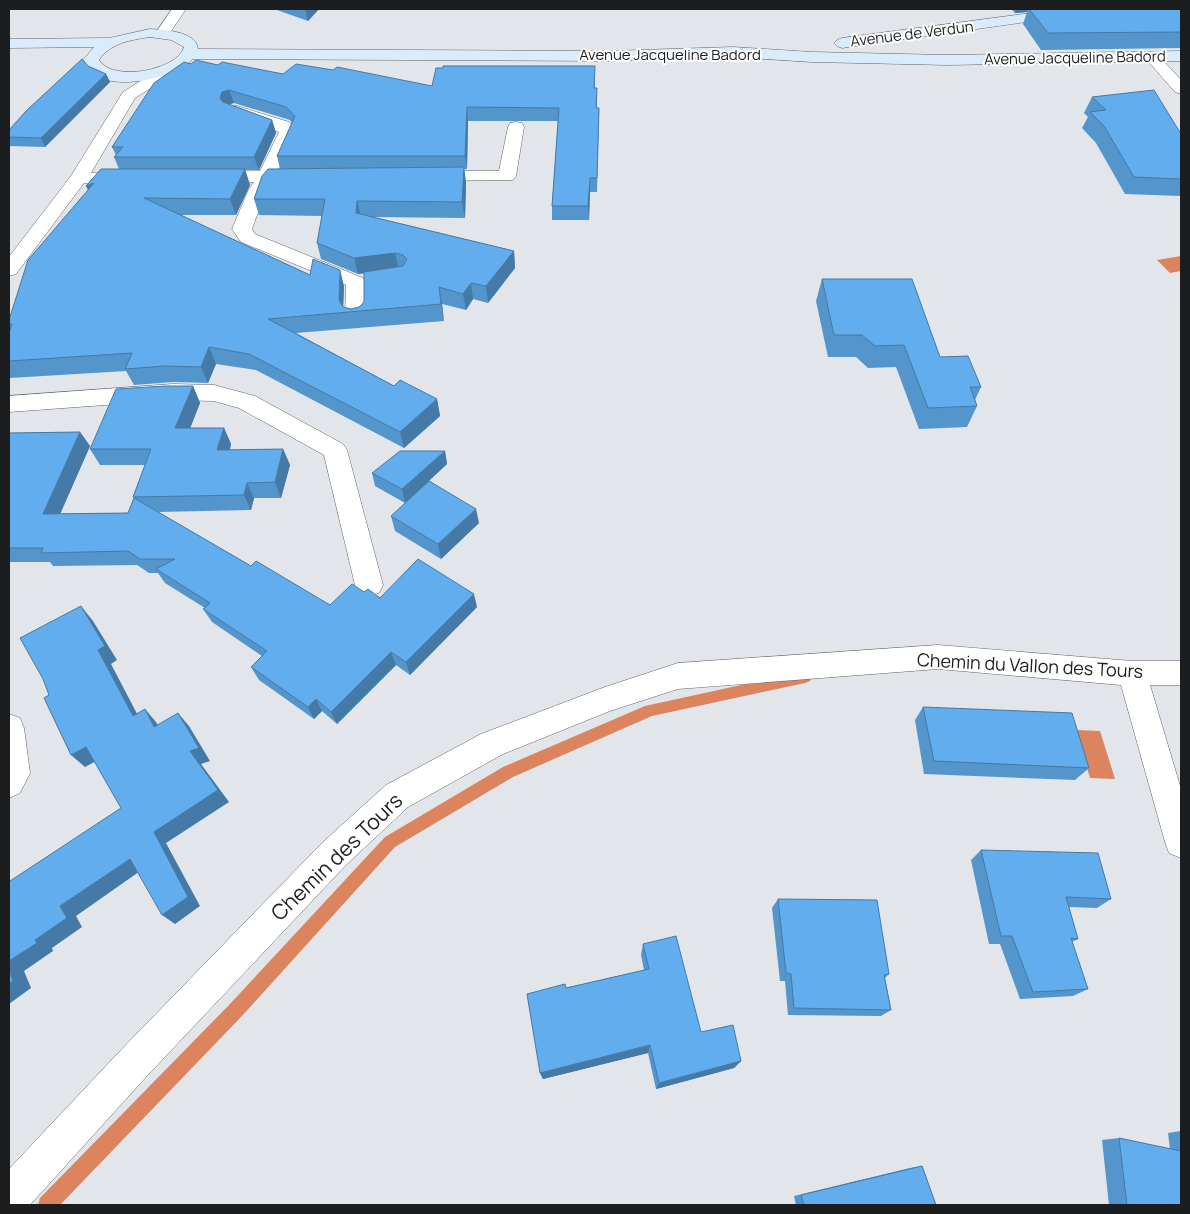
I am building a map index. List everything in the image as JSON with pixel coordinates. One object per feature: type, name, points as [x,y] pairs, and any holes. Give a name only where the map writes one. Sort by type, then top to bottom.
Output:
[{"type":"street","points":[[162,34],[179,9]]},
{"type":"street","name":"Avenue de Verdun","points":[[733,52],[883,39],[1090,9]]},
{"type":"street","points":[[162,34],[183,38],[189,43],[191,48],[189,54],[173,67],[144,76],[117,76],[100,72],[93,66],[91,60],[102,47],[137,35],[162,34]]},
{"type":"street","points":[[9,44],[112,42]]},
{"type":"street","name":"Avenue Jacqueline Badord","points":[[189,54],[609,56],[733,52],[812,57],[937,60],[1181,56]]},
{"type":"street","points":[[9,56],[53,58]]},
{"type":"street","points":[[1152,57],[1181,89]]},
{"type":"street","points":[[72,59],[91,60]]},
{"type":"street","points":[[9,270],[79,178],[130,94],[152,81],[159,72]]},
{"type":"street","points":[[117,76],[122,89],[130,94]]},
{"type":"street","points":[[234,110],[283,126],[288,131],[267,176],[257,191],[242,229],[248,238],[365,281],[356,317]]},
{"type":"street","points":[[411,176],[507,176],[516,127]]},
{"type":"street","points":[[198,177],[315,176]]},
{"type":"street","points":[[79,178],[148,178]]},
{"type":"street","points":[[9,404],[173,392],[214,393],[247,402],[335,450],[369,585]]},
{"type":"street","name":"Chemin du Vallon des Tours","points":[[818,664],[938,657],[1132,672],[1181,673]]},
{"type":"street","name":"Chemin des Tours","points":[[9,1198],[133,1064],[334,854],[397,796],[492,744],[605,700],[678,676],[818,664]]},
{"type":"street","points":[[1132,672],[1181,842]]},
{"type":"street","points":[[9,728],[14,772],[9,783]]},
{"type":"shaded area","points":[[1181,256],[1181,271],[1170,273],[1157,260]]},
{"type":"shaded area","points":[[1076,730],[1100,731],[1115,779],[1090,778]]},
{"type":"building","points":[[1029,9],[1181,9],[1181,32],[1048,33]]},
{"type":"building","points":[[82,59],[88,66],[106,74],[41,138],[9,137],[9,130],[26,111]]},
{"type":"building","points":[[196,60],[218,65],[222,62],[283,74],[296,64],[333,70],[337,67],[432,86],[436,68],[443,68],[443,66],[595,66],[594,88],[597,88],[596,108],[599,108],[597,178],[590,178],[588,206],[552,206],[559,108],[467,107],[465,156],[277,156],[295,116],[286,107],[229,90],[222,92],[220,98],[223,102],[272,120],[254,157],[114,157],[123,147],[112,147],[154,83],[184,62],[191,64]]},
{"type":"building","points":[[1154,90],[1181,134],[1181,179],[1134,177],[1104,126],[1090,112],[1106,110],[1092,97]]},
{"type":"building","points":[[464,167],[462,202],[357,201],[356,213],[514,251],[486,286],[471,283],[463,294],[439,287],[441,304],[268,319],[394,386],[400,380],[437,399],[400,432],[249,354],[209,347],[201,367],[165,366],[125,369],[132,353],[9,361],[9,333],[12,324],[9,324],[9,320],[28,260],[94,183],[86,186],[101,169],[245,169],[230,199],[144,198],[310,275],[313,259],[340,270],[339,300],[343,307],[351,309],[359,307],[364,302],[364,272],[403,266],[407,259],[403,255],[395,253],[354,258],[317,243],[325,199],[254,199],[262,176],[268,169]]},
{"type":"building","points":[[822,279],[912,279],[940,357],[968,356],[981,387],[970,387],[977,406],[928,408],[904,345],[875,346],[862,335],[834,335]]},
{"type":"building","points":[[193,386],[175,428],[224,428],[217,450],[283,449],[275,482],[247,483],[244,495],[133,497],[151,449],[90,449],[116,389]]},
{"type":"building","points":[[80,432],[43,514],[128,513],[134,498],[251,566],[256,561],[330,605],[352,584],[364,592],[368,589],[380,598],[418,559],[474,594],[406,662],[391,652],[331,712],[316,699],[308,707],[251,667],[267,651],[203,609],[210,603],[156,569],[175,559],[140,559],[128,551],[41,553],[43,548],[9,548],[9,433]]},
{"type":"building","points":[[400,451],[445,451],[402,489],[372,473]]},
{"type":"building","points":[[429,481],[476,509],[438,544],[391,516]]},
{"type":"building","points":[[81,606],[105,646],[98,650],[133,716],[145,709],[154,727],[178,713],[199,748],[190,751],[218,790],[154,832],[188,897],[162,915],[130,859],[60,906],[67,918],[35,940],[37,943],[9,961],[9,880],[121,808],[86,747],[71,755],[44,698],[49,695],[43,679],[20,638]]},
{"type":"building","points":[[923,707],[1072,713],[1089,768],[934,761]]},
{"type":"building","points":[[981,850],[1098,853],[1111,899],[1066,897],[1078,939],[1071,938],[1088,989],[1033,992],[1012,936],[1001,936]]},
{"type":"building","points":[[778,899],[877,900],[889,974],[884,975],[891,1010],[794,1008],[791,974],[786,973]]},
{"type":"building","points":[[676,936],[701,1032],[733,1025],[741,1061],[659,1083],[650,1045],[540,1073],[527,994],[565,984],[566,988],[649,969],[643,944]]},
{"type":"building","points":[[9,969],[13,981],[9,984]]},
{"type":"building","points":[[1119,1138],[1181,1151],[1181,1205],[1127,1205]]},
{"type":"building","points":[[922,1166],[936,1205],[804,1205],[801,1195]]},
{"type":"waterway","points":[[47,1205],[235,1011],[390,842],[508,772],[650,710],[805,677]]}]
